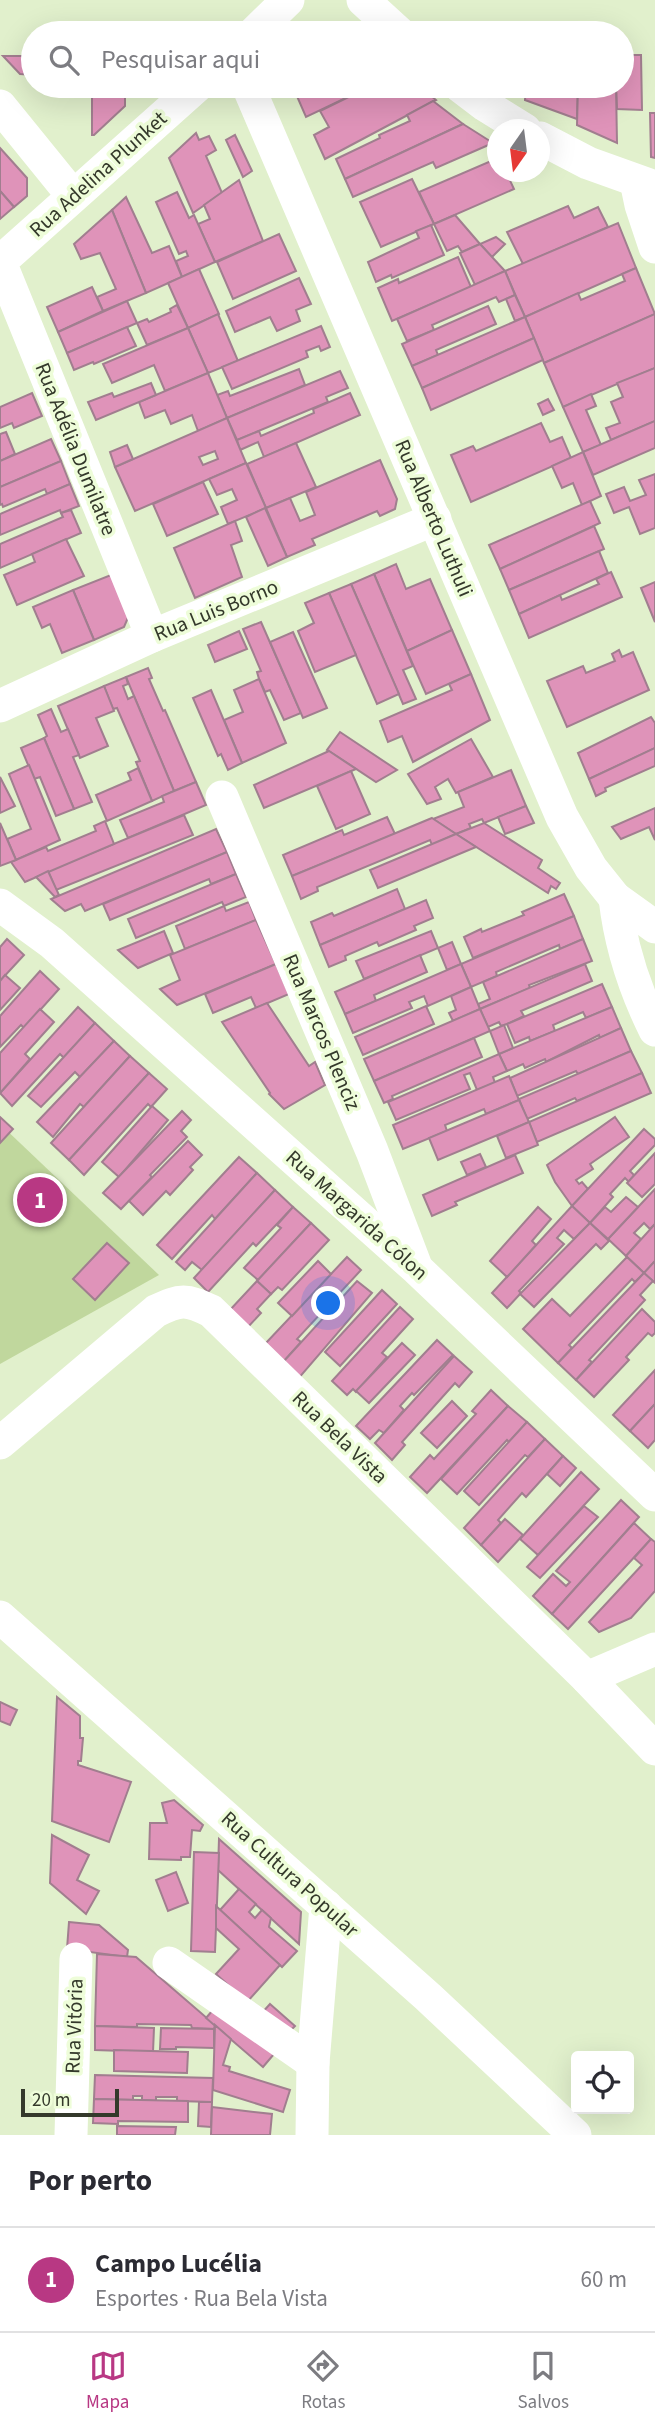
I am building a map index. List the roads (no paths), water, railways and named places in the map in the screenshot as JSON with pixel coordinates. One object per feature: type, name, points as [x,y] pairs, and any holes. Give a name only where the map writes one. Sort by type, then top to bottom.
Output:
[{"type":"street","points":[[266,21],[288,0]]},
{"type":"street","points":[[363,0],[386,21]]},
{"type":"street","name":"Rua Adelina Plunket","points":[[0,262],[183,98]]},
{"type":"street","name":"Rua Alberto Luthuli","points":[[253,98],[562,817],[591,868],[615,898],[655,927]]},
{"type":"street","points":[[476,98],[507,119]]},
{"type":"street","points":[[0,106],[73,196]]},
{"type":"street","points":[[550,143],[588,163],[645,184],[641,205],[655,247]]},
{"type":"street","name":"Rua Adélia Dumilatre","points":[[0,262],[152,636]]},
{"type":"street","name":"Rua Luis Borno","points":[[0,706],[152,636],[435,520]]},
{"type":"street","name":"Rua Marcos Plenciz","points":[[222,797],[366,1138],[417,1269]]},
{"type":"street","points":[[615,898],[621,937],[655,1030]]},
{"type":"street","name":"Rua Margarida Cólon","points":[[0,905],[52,943],[417,1269],[655,1495]]},
{"type":"street","name":"Rua Bela Vista","points":[[0,1443],[156,1311],[176,1302],[191,1301],[211,1311],[587,1678],[655,1749]]},
{"type":"street","name":"Rua Cultura Popular","points":[[0,1617],[428,1997],[575,2135]]},
{"type":"street","points":[[587,1678],[655,1648]]},
{"type":"street","points":[[312,2135],[313,2063],[326,1906]]},
{"type":"street","name":"Rua Vitória","points":[[71,2135],[76,1959]]},
{"type":"street","points":[[169,1963],[313,2063]]},
{"type":"place","name":"Campo Lucélia","points":[[40,1200]]}]
